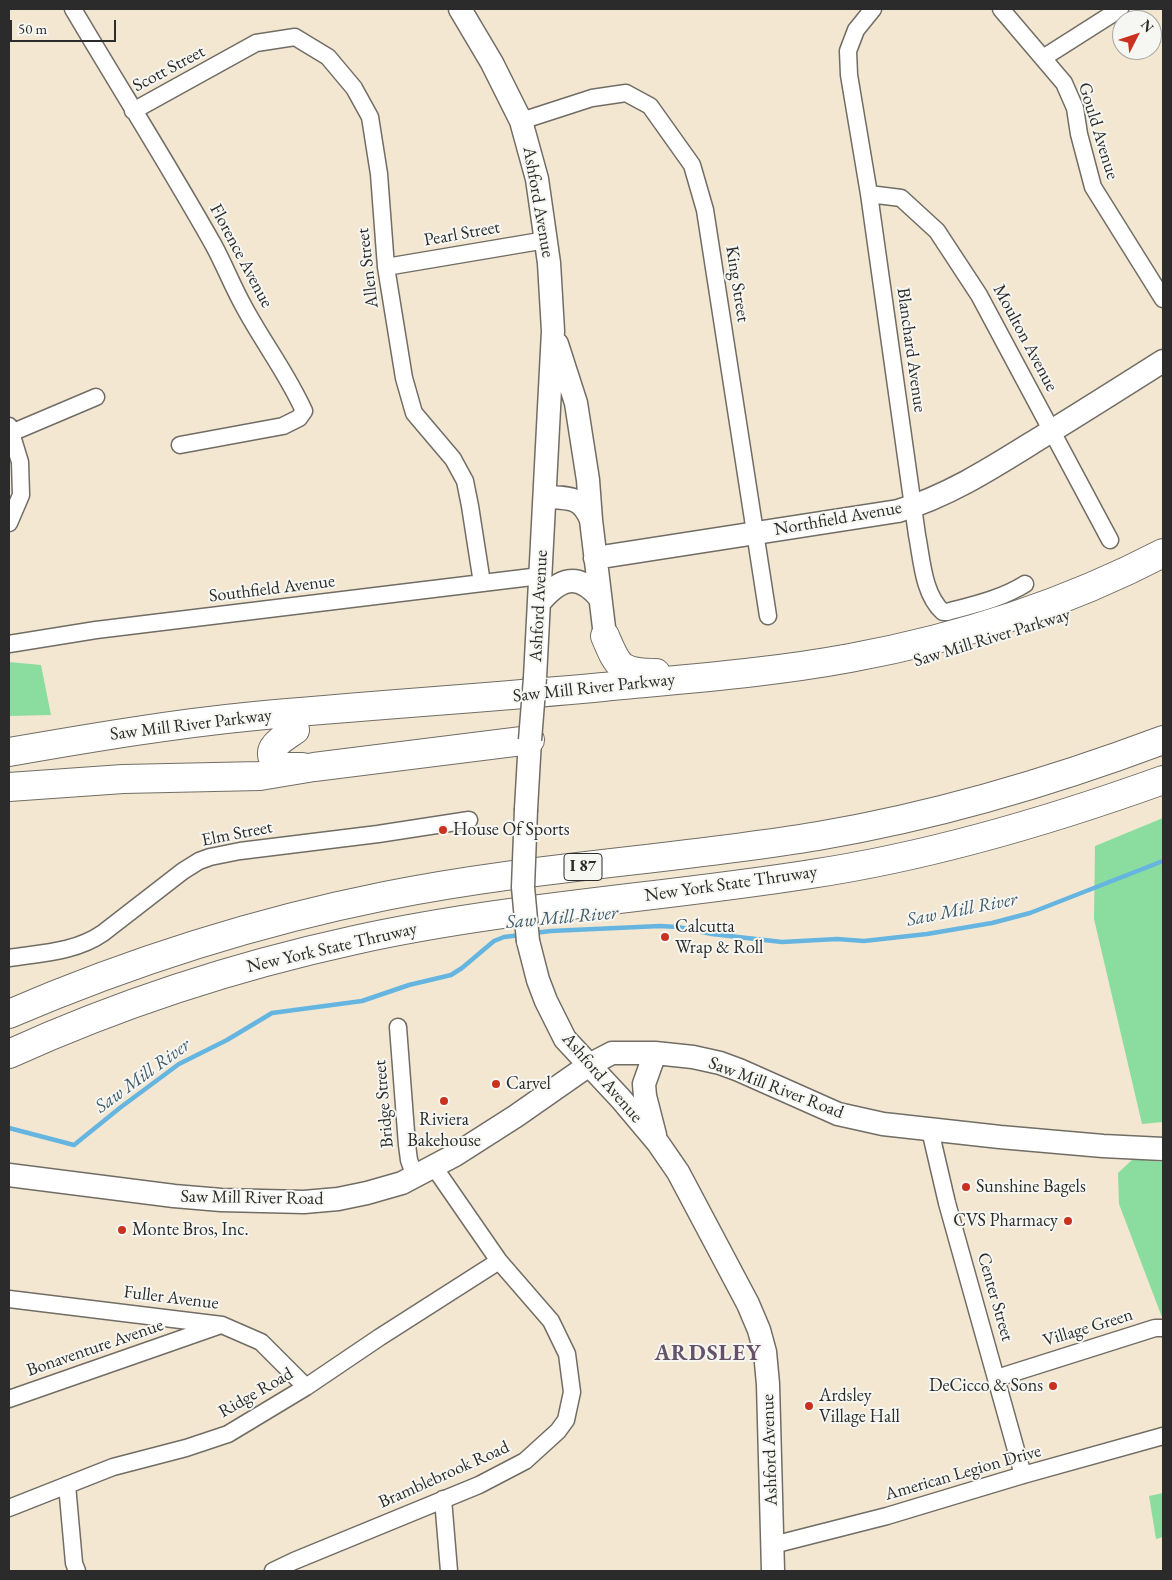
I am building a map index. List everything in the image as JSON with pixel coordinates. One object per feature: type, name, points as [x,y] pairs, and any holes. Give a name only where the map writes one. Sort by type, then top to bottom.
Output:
[{"type":"highway","name":"Saw Mill River Parkway","points":[[9,752],[143,730],[212,721],[542,685],[748,672],[849,658],[949,636],[1047,605],[1102,583],[1163,553]]},
{"type":"highway","name":"Saw Mill River Parkway","points":[[9,770],[167,744],[295,730],[562,708],[758,688],[859,674],[910,663],[1009,636],[1057,620],[1163,572]]},
{"type":"highway","points":[[605,636],[616,661],[620,666],[632,672],[748,672]]},
{"type":"highway","points":[[542,685],[582,680],[593,673],[600,664],[605,636]]},
{"type":"highway","points":[[295,730],[274,746],[273,760],[280,767],[314,767]]},
{"type":"highway","name":"New York State Thruway","points":[[9,1014],[140,962],[238,932],[313,912],[438,886],[766,844],[919,816],[1018,790],[1101,763],[1163,740]]},
{"type":"highway","points":[[9,787],[113,780],[260,776],[314,767],[522,742]]},
{"type":"highway","name":"New York State Thruway","points":[[9,1054],[156,996],[247,967],[314,949],[457,921],[757,882],[866,864],[967,842],[1017,828],[1066,814],[1163,780]]},
{"type":"main road","name":"Ashford Avenue","points":[[460,9],[492,63],[521,122],[537,179],[551,287],[553,331],[539,603],[542,685],[522,742],[523,900],[528,941],[538,980],[565,1039],[621,1099],[658,1143],[678,1172],[748,1304],[761,1337],[765,1352],[768,1384],[773,1545],[772,1571]]},
{"type":"main road","points":[[553,331],[570,378],[576,403],[588,480],[605,636]]},
{"type":"main road","name":"Northfield Avenue","points":[[595,558],[898,511],[913,506],[933,498],[1001,463],[1163,361]]},
{"type":"main road","points":[[545,497],[567,498],[578,501],[586,509],[591,520]]},
{"type":"main road","points":[[539,603],[555,586],[567,581],[584,584],[600,598]]},
{"type":"main road","name":"Saw Mill River Road","points":[[9,1176],[174,1196],[281,1202],[338,1199],[402,1183],[424,1172],[516,1116],[589,1065],[612,1052],[655,1053],[693,1057],[720,1063],[838,1114],[883,1124],[1103,1146],[1163,1149]]},
{"type":"main road","points":[[655,1053],[644,1084],[658,1143]]},
{"type":"street","name":"Florence Avenue","points":[[73,9],[214,246],[243,306],[276,357],[304,411],[299,418],[283,426],[180,445]]},
{"type":"street","name":"Blanchard Avenue","points":[[873,9],[856,30],[848,51],[849,76],[869,194],[917,535],[928,589],[932,599],[943,612],[985,601],[1014,591],[1025,584]]},
{"type":"street","name":"Gould Avenue","points":[[1001,9],[1064,83],[1075,108],[1079,134],[1093,187],[1163,299]]},
{"type":"street","points":[[1043,58],[1120,9]]},
{"type":"street","name":"Allen Street","points":[[224,62],[256,44],[295,37],[328,57],[354,88],[370,117],[379,174],[386,267],[404,378],[414,413],[453,458],[465,481],[482,583]]},
{"type":"street","name":"Scott Street","points":[[133,111],[224,62]]},
{"type":"street","name":"King Street","points":[[521,122],[592,98],[626,94],[650,106],[692,165],[705,210],[768,616]]},
{"type":"street","name":"Moulton Avenue","points":[[869,194],[901,198],[938,231],[979,294],[1110,540]]},
{"type":"street","name":"Pearl Street","points":[[386,267],[546,240]]},
{"type":"street","points":[[9,523],[21,495],[20,462],[10,430],[96,397]]},
{"type":"street","name":"Southfield Avenue","points":[[9,644],[96,630],[540,576]]},
{"type":"street","name":"Elm Street","points":[[9,958],[66,949],[89,942],[183,870],[210,857],[240,851],[378,834],[468,820]]},
{"type":"street","name":"Bridge Street","points":[[398,1027],[409,1160],[424,1172]]},
{"type":"street","name":"Center Street","points":[[930,1130],[947,1203],[1023,1475]]},
{"type":"street","name":"Bramblebrook Road","points":[[273,1571],[479,1485],[525,1461],[558,1431],[566,1420],[572,1392],[567,1354],[551,1321],[424,1172]]},
{"type":"street","name":"Ridge Road","points":[[9,1508],[113,1467],[186,1448],[228,1434],[306,1387],[499,1261]]},
{"type":"street","name":"Fuller Avenue","points":[[9,1298],[222,1325],[261,1342],[306,1387]]},
{"type":"street","name":"Bonaventure Avenue","points":[[9,1399],[222,1325]]},
{"type":"street","name":"Village Green","points":[[997,1378],[1155,1328],[1163,1328]]},
{"type":"street","name":"American Legion Drive","points":[[773,1545],[886,1516],[1163,1436]]},
{"type":"street","points":[[67,1485],[74,1563],[77,1571]]},
{"type":"street","points":[[443,1499],[449,1571]]},
{"type":"green space","points":[[9,662],[41,665],[51,715],[9,716]]},
{"type":"green space","points":[[1163,818],[1163,1122],[1142,1124],[1094,919],[1095,846]]},
{"type":"green space","points":[[1133,1159],[1163,1162],[1163,1320],[1119,1204],[1118,1173]]},
{"type":"green space","points":[[1163,1493],[1163,1537],[1156,1539],[1149,1496]]},
{"type":"waterway","name":"Saw Mill River","points":[[534,933],[660,926],[782,942],[837,939],[864,941],[927,934],[992,923],[1030,913],[1163,861]]},
{"type":"waterway","name":"Saw Mill River","points":[[9,1128],[74,1145],[179,1064],[227,1040],[272,1013],[362,1001],[409,985],[451,975],[494,941],[504,937],[521,935]]},
{"type":"place","name":"House Of Sports","points":[[443,830]]},
{"type":"place","name":"Calcutta Wrap & Roll","points":[[665,937]]},
{"type":"place","name":"Carvel","points":[[496,1084]]},
{"type":"place","name":"Riviera Bakehouse","points":[[444,1101]]},
{"type":"place","name":"Sunshine Bagels","points":[[966,1187]]},
{"type":"place","name":"CVS Pharmacy","points":[[1068,1221]]},
{"type":"place","name":"Monte Bros, Inc.","points":[[122,1230]]},
{"type":"place","name":"DeCicco & Sons","points":[[1053,1386]]},
{"type":"place","name":"Ardsley Village Hall","points":[[809,1406]]},
{"type":"district","name":"ARDSLEY","points":[[708,1354]]}]
